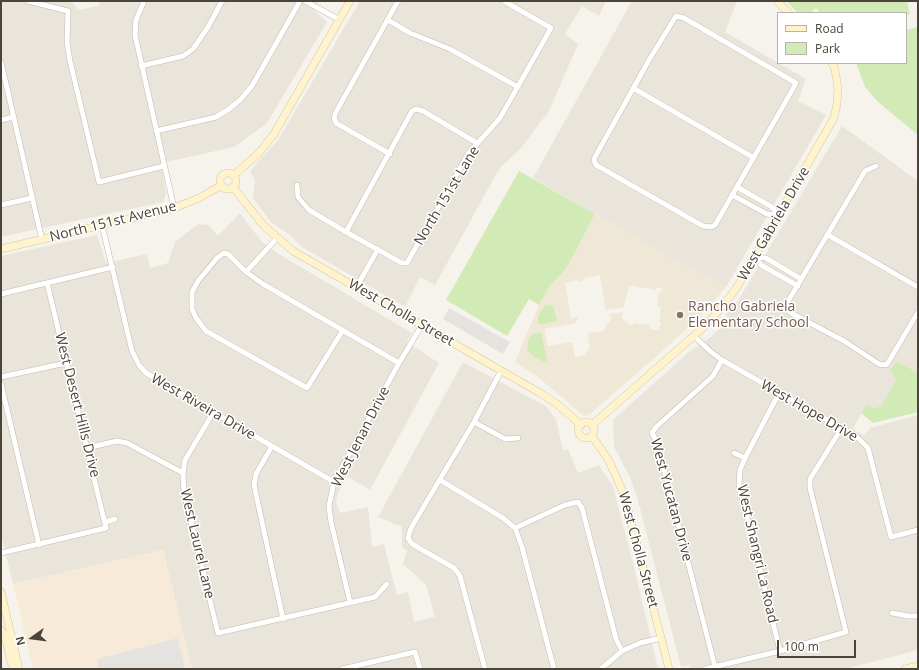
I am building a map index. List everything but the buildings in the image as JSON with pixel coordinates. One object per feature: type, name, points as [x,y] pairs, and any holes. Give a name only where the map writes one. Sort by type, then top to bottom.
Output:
[{"type":"street","points":[[28,1],[68,11],[67,42],[70,61],[99,182],[164,166]]},
{"type":"street","points":[[144,1],[136,20],[135,35],[174,208]]},
{"type":"street","points":[[141,66],[182,56],[194,49],[222,1]]},
{"type":"street","points":[[156,131],[216,117],[240,100],[252,86],[300,1]]},
{"type":"street","points":[[305,1],[340,20]]},
{"type":"street","points":[[234,175],[258,154],[274,134],[350,1]]},
{"type":"street","points":[[390,154],[336,123],[334,118],[398,1]]},
{"type":"street","name":"North 151st Lane","points":[[378,249],[402,263],[407,263],[468,154],[500,118],[551,28],[504,1]]},
{"type":"street","points":[[777,1],[788,12]]},
{"type":"street","points":[[676,16],[684,18],[796,83],[715,225],[711,227],[703,226],[596,165],[594,160],[633,88],[676,16]]},
{"type":"street","points":[[388,20],[410,33],[450,49],[518,87]]},
{"type":"street","points":[[1,62],[42,240]]},
{"type":"street","name":"West Gabriela Drive","points":[[592,425],[694,336],[731,297],[834,118],[838,104],[838,89],[835,69],[832,64]]},
{"type":"street","points":[[633,88],[754,158]]},
{"type":"street","points":[[346,232],[390,154],[412,111],[416,109],[423,111],[478,143]]},
{"type":"street","points":[[1,120],[14,117]]},
{"type":"street","points":[[876,166],[865,171],[787,303],[787,308],[791,313],[844,341],[879,364],[886,365],[918,312]]},
{"type":"street","points":[[227,173],[234,175],[236,182],[233,187],[226,188],[222,185],[220,180],[222,176],[227,173]]},
{"type":"street","name":"North 151st Avenue","points":[[1,249],[174,208],[198,198],[222,185]]},
{"type":"street","points":[[297,185],[298,196],[309,210],[378,249],[356,288]]},
{"type":"street","name":"West Cholla Street","points":[[233,187],[263,225],[292,251],[547,397],[581,425]]},
{"type":"street","points":[[737,187],[772,207],[778,216]]},
{"type":"street","points":[[732,195],[767,214],[778,216]]},
{"type":"street","points":[[1,205],[32,198]]},
{"type":"street","name":"West Riveira Drive","points":[[102,225],[132,351],[139,365],[146,374],[334,482]]},
{"type":"street","points":[[828,235],[918,287]]},
{"type":"street","points":[[246,272],[277,238]]},
{"type":"street","points":[[343,330],[307,388],[206,330],[196,318],[192,309],[192,292],[198,281],[217,258],[224,253],[228,254],[246,272],[263,284],[343,330],[399,363]]},
{"type":"street","points":[[755,257],[766,258],[801,279]]},
{"type":"street","points":[[755,257],[761,265],[798,286]]},
{"type":"street","points":[[775,273],[779,266]]},
{"type":"street","points":[[1,294],[113,267]]},
{"type":"street","name":"West Desert Hills Drive","points":[[47,283],[105,525]]},
{"type":"street","name":"West Jenan Drive","points":[[350,602],[331,522],[330,506],[334,482],[399,363],[422,325]]},
{"type":"street","name":"West Hope Drive","points":[[694,336],[722,360],[779,394],[857,437],[868,448],[891,537],[918,530]]},
{"type":"street","name":"West Yucatan Drive","points":[[715,666],[657,442],[652,433],[656,427],[713,376],[722,360]]},
{"type":"street","points":[[1,376],[66,363]]},
{"type":"street","points":[[485,669],[460,576],[454,568],[412,544],[408,538],[411,528],[474,422],[501,371]]},
{"type":"street","points":[[1,384],[39,545]]},
{"type":"street","name":"West Shangri La Road","points":[[779,394],[745,458],[740,470],[739,485],[780,651]]},
{"type":"street","name":"West Laurel Lane","points":[[213,413],[185,460],[184,493],[218,633],[283,619]]},
{"type":"street","points":[[474,422],[505,439],[518,438]]},
{"type":"street","points":[[588,423],[592,425],[594,432],[592,436],[584,438],[580,435],[579,429],[581,425],[588,423]]},
{"type":"street","points":[[705,669],[780,651],[846,632],[810,488],[810,479],[841,429]]},
{"type":"street","name":"West Cholla Street","points":[[592,436],[608,461],[624,494],[669,669]]},
{"type":"street","points":[[87,448],[117,441],[127,443],[184,473]]},
{"type":"street","points":[[272,446],[256,474],[254,485],[283,619],[375,596],[387,584]]},
{"type":"street","points":[[734,453],[745,458]]},
{"type":"street","points":[[440,480],[503,518],[515,528],[522,547],[554,669]]},
{"type":"street","points":[[515,528],[573,502],[578,502],[582,508],[616,639],[622,652]]},
{"type":"street","points":[[1,553],[39,545],[105,525],[115,519]]},
{"type":"street","points":[[1,592],[18,669]]},
{"type":"street","points":[[892,613],[918,616]]},
{"type":"street","points":[[1,630],[5,635],[11,663],[18,669]]},
{"type":"street","points":[[1,634],[9,669]]},
{"type":"street","points":[[601,669],[622,652],[640,643],[661,638]]},
{"type":"street","points":[[342,669],[362,667],[415,652],[420,669]]},
{"type":"street","points":[[905,669],[918,666]]},
{"type":"shaded area","points":[[1,1],[68,1],[74,4],[78,10],[99,6],[100,1],[319,1],[314,10],[327,22],[267,123],[234,147],[161,163],[166,193],[163,202],[1,237]]},
{"type":"shaded area","points":[[360,1],[606,1],[599,16],[582,6],[565,34],[578,44],[549,111],[521,148],[499,169],[435,285],[420,277],[405,307],[302,247],[290,235],[271,222],[253,198],[255,180],[250,171],[278,140]]},
{"type":"shaded area","points":[[632,1],[671,1],[674,3],[676,1],[737,1],[725,32],[777,62],[777,64],[780,64],[806,79],[798,101],[826,115],[726,287],[659,251],[533,178]]},
{"type":"shaded area","points":[[842,126],[918,181],[918,373],[896,361],[896,380],[881,406],[873,408],[866,404],[853,429],[864,436],[870,428],[918,415],[918,650],[845,669],[690,669],[689,665],[681,667],[638,500],[630,477],[614,447],[613,420],[690,351],[711,337],[729,319],[725,315],[739,299]]},
{"type":"shaded area","points":[[240,213],[261,241],[279,254],[412,333],[407,342],[439,363],[370,490],[347,476],[338,493],[336,502],[340,513],[368,507],[372,547],[384,544],[397,595],[408,592],[414,622],[435,617],[426,585],[403,564],[407,551],[402,547],[402,527],[378,517],[463,362],[547,407],[556,420],[563,450],[568,449],[578,473],[599,465],[613,487],[658,669],[192,669],[163,550],[13,584],[1,534],[1,256],[97,235],[106,263],[147,254],[150,268],[168,263],[175,242],[198,224],[208,225],[218,236]]},
{"type":"shaded area","name":"Rancho Gabriela Elementary School","points":[[595,214],[726,287],[704,312],[669,345],[589,415],[584,416],[538,377],[515,362],[539,305],[549,287],[566,269]],"holes":[[[600,275],[606,310],[624,307],[629,285],[656,290],[657,287],[663,289],[662,291],[659,291],[657,306],[661,307],[659,322],[661,323],[658,330],[650,329],[650,325],[634,323],[633,325],[629,325],[622,319],[623,312],[610,314],[611,320],[606,325],[604,331],[588,333],[590,349],[586,352],[586,355],[575,357],[572,342],[548,346],[544,329],[576,323],[576,320],[578,319],[577,317],[571,318],[565,283],[577,280],[578,282],[584,280],[584,278]]]},
{"type":"shaded area","points":[[449,308],[510,342],[503,354],[443,319]]},
{"type":"shaded area","points":[[163,550],[192,669],[33,669],[13,584]]},
{"type":"shaded area","points":[[178,638],[185,669],[99,669],[97,659]]},
{"type":"green space","points":[[786,1],[907,1],[910,14],[907,15],[907,12],[819,12],[816,8],[811,12],[797,12]]},
{"type":"green space","points":[[918,27],[918,135],[878,102],[865,87],[856,64],[907,64],[907,30]]},
{"type":"green space","points":[[519,171],[595,214],[566,269],[549,287],[539,305],[529,299],[507,336],[446,300]]},
{"type":"green space","points":[[545,305],[553,306],[557,321],[539,325],[538,316]]},
{"type":"green space","points":[[541,332],[547,360],[544,362],[533,356],[527,349],[529,338],[533,334]]},
{"type":"green space","points":[[896,361],[918,373],[918,412],[873,423],[861,413],[866,404],[873,408],[881,406],[896,380],[890,369],[894,366]]},
{"type":"place","name":"Rancho Gabriela Elementary School","points":[[680,315]]}]
